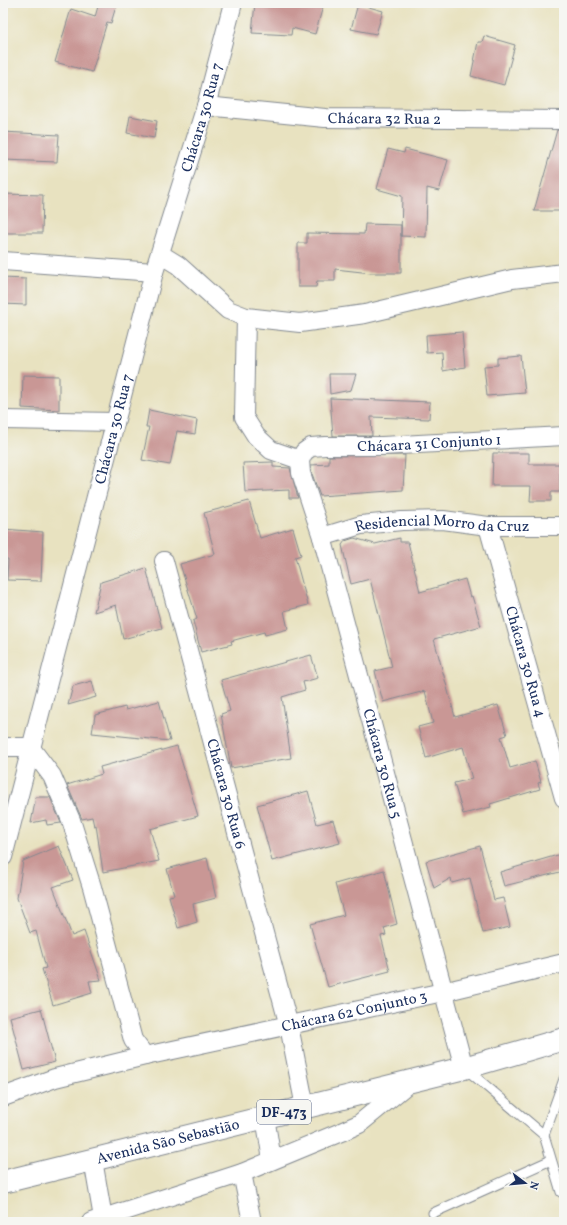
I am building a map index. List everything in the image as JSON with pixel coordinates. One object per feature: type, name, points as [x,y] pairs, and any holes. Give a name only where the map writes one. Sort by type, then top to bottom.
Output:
[{"type":"main road","name":"Avenida São Sebastião","points":[[3,1182],[464,1068],[564,1039]]},
{"type":"street","name":"Chácara 30 Rua 7","points":[[3,857],[30,747],[74,587],[154,272],[206,106],[233,3]]},
{"type":"street","name":"Chácara 32 Rua 2","points":[[206,106],[325,118],[564,120]]},
{"type":"street","points":[[160,254],[178,265],[208,294],[228,310],[246,317],[300,323],[365,314],[512,280],[564,274]]},
{"type":"street","points":[[3,261],[154,272]]},
{"type":"street","points":[[246,317],[244,417],[256,436],[271,450],[300,460]]},
{"type":"street","points":[[3,420],[115,422]]},
{"type":"street","name":"Chácara 31 Conjunto 1","points":[[300,460],[304,452],[311,447],[382,446],[564,436]]},
{"type":"street","name":"Chácara 30 Rua 5","points":[[300,460],[301,473],[322,537],[464,1068]]},
{"type":"street","name":"Residencial Morro da Cruz","points":[[322,537],[361,525],[402,521],[443,520],[488,526],[564,526]]},
{"type":"street","name":"Chácara 30 Rua 4","points":[[488,526],[564,798]]},
{"type":"street","name":"Chácara 30 Rua 6","points":[[164,561],[289,1026],[305,1107]]},
{"type":"street","points":[[3,747],[30,747],[52,776],[71,820],[92,887],[133,1040],[144,1056],[54,1078],[3,1097]]},
{"type":"street","name":"Chácara 62 Conjunto 3","points":[[144,1056],[289,1026],[564,964]]},
{"type":"street","points":[[93,1160],[97,1220],[242,1173],[359,1124],[410,1081]]},
{"type":"street","points":[[265,1117],[272,1160]]},
{"type":"street","points":[[242,1173],[252,1222]]},
{"type":"lane","points":[[464,1068],[544,1135],[561,1192],[564,1194]]},
{"type":"lane","points":[[544,1135],[564,1079]]},
{"type":"lane","points":[[433,1213],[551,1160]]},
{"type":"building","points":[[99,3],[117,3],[111,23],[107,22],[92,72],[55,62],[71,9],[95,17]]},
{"type":"building","points":[[255,3],[324,3],[315,34],[292,28],[291,35],[252,33]]},
{"type":"building","points":[[358,4],[383,11],[376,34],[351,29]]},
{"type":"building","points":[[484,36],[515,45],[504,85],[471,76],[478,42],[482,42]]},
{"type":"building","points":[[130,116],[157,121],[154,138],[127,133]]},
{"type":"building","points":[[557,130],[564,130],[564,211],[534,211]]},
{"type":"building","points":[[3,132],[59,135],[57,162],[3,160]]},
{"type":"building","points":[[388,149],[404,153],[405,149],[448,160],[439,191],[427,188],[426,237],[401,236],[402,196],[377,189]]},
{"type":"building","points":[[3,194],[43,195],[42,233],[3,233]]},
{"type":"building","points":[[365,224],[401,225],[401,273],[371,273],[335,269],[335,281],[317,281],[316,287],[298,287],[298,243],[307,243],[307,233],[364,234]]},
{"type":"building","points":[[3,278],[26,279],[26,305],[3,304]]},
{"type":"building","points":[[462,332],[465,367],[443,371],[442,352],[427,353],[426,335]]},
{"type":"building","points":[[521,356],[525,393],[487,396],[484,366],[498,365],[498,358]]},
{"type":"building","points":[[329,374],[356,374],[351,390],[330,394]]},
{"type":"building","points":[[23,375],[59,376],[59,410],[22,408]]},
{"type":"building","points":[[330,398],[430,402],[429,419],[371,417],[372,436],[333,436]]},
{"type":"building","points":[[149,410],[197,420],[195,434],[177,431],[170,465],[142,460],[149,427],[146,427]]},
{"type":"building","points":[[493,453],[529,453],[529,464],[560,464],[560,492],[551,492],[551,501],[530,501],[531,486],[492,486]]},
{"type":"building","points":[[405,455],[403,490],[320,496],[311,471],[311,465],[329,464],[329,456]]},
{"type":"building","points":[[273,462],[273,467],[290,468],[298,498],[289,498],[289,490],[245,492],[243,463]]},
{"type":"building","points":[[249,501],[260,538],[293,528],[301,555],[295,557],[308,605],[284,611],[288,629],[265,635],[264,632],[231,641],[232,644],[201,652],[193,621],[197,619],[180,564],[215,554],[204,513]]},
{"type":"building","points":[[3,529],[43,532],[41,581],[7,580],[8,559],[3,559]]},
{"type":"building","points":[[354,538],[375,544],[400,538],[400,542],[408,542],[420,592],[465,579],[481,626],[434,639],[455,717],[498,705],[507,735],[501,737],[510,768],[535,761],[541,782],[538,783],[540,789],[490,804],[491,807],[463,814],[454,783],[472,779],[463,747],[426,758],[418,727],[433,723],[425,691],[383,702],[375,671],[392,667],[370,579],[351,584],[342,545],[345,541]]},
{"type":"building","points":[[146,568],[162,628],[123,639],[116,605],[94,612],[101,582]]},
{"type":"building","points":[[311,655],[318,678],[303,682],[305,690],[282,697],[291,758],[231,768],[221,714],[230,711],[221,680]]},
{"type":"building","points":[[92,681],[96,697],[68,705],[73,686]]},
{"type":"building","points":[[159,701],[170,741],[92,733],[95,715],[125,707],[126,710]]},
{"type":"building","points":[[177,746],[198,816],[150,829],[159,861],[103,872],[96,825],[94,826],[92,817],[82,819],[67,785],[102,774],[100,767]]},
{"type":"building","points":[[308,791],[317,824],[333,820],[340,843],[272,861],[257,805]]},
{"type":"building","points":[[36,797],[50,797],[61,823],[47,825],[46,820],[31,823]]},
{"type":"building","points":[[59,846],[73,880],[53,887],[72,936],[84,931],[101,980],[89,981],[92,993],[53,1005],[42,969],[46,968],[36,931],[30,933],[17,898],[23,861]]},
{"type":"building","points":[[480,846],[494,900],[503,898],[510,927],[483,933],[470,878],[452,883],[451,878],[434,888],[426,861]]},
{"type":"building","points":[[561,854],[564,871],[504,886],[500,872]]},
{"type":"building","points":[[207,858],[216,898],[193,904],[197,922],[178,928],[169,896],[174,895],[167,869]]},
{"type":"building","points":[[384,870],[397,924],[384,928],[386,935],[381,936],[390,971],[328,987],[310,924],[344,915],[335,884]]},
{"type":"building","points":[[41,1009],[55,1062],[24,1070],[10,1017]]}]
